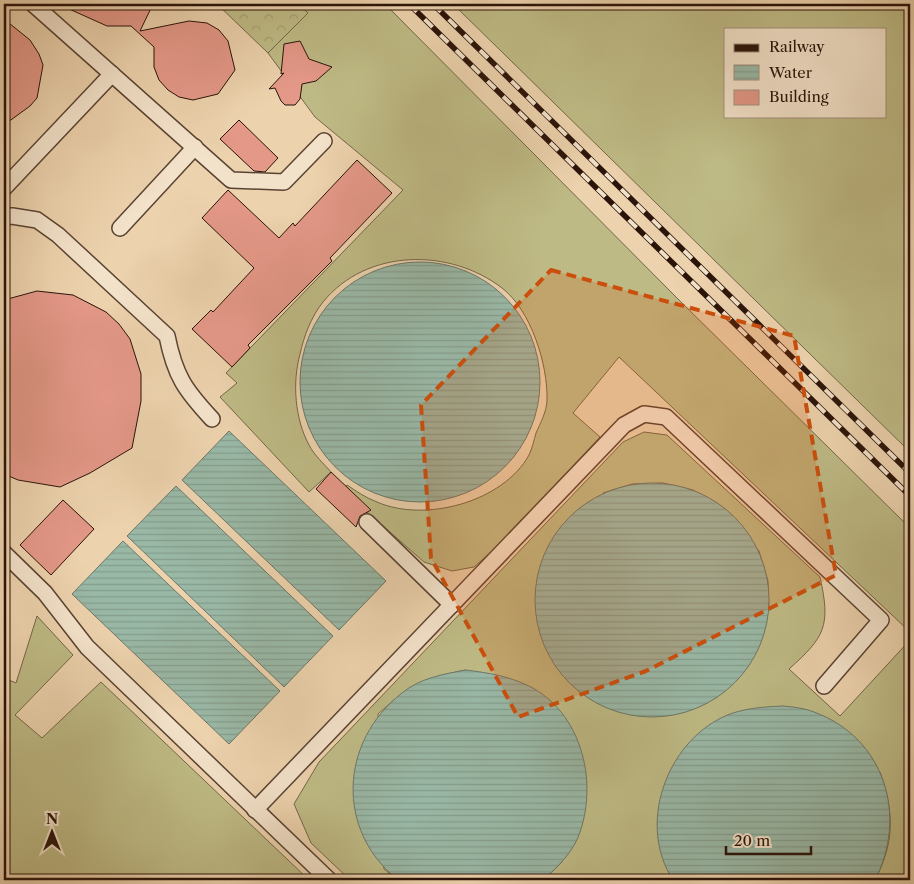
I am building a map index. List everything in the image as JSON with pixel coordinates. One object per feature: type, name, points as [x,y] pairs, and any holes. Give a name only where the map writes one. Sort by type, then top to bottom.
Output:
[{"type":"lane","points":[[33,4],[231,180],[284,182],[324,141]]},
{"type":"lane","points":[[4,188],[112,74]]},
{"type":"lane","points":[[120,228],[195,147]]},
{"type":"lane","points":[[4,217],[12,216],[37,220],[58,234],[167,336],[171,358],[183,386],[212,419]]},
{"type":"lane","points":[[256,810],[624,425],[644,414],[666,417],[881,620],[824,686]]},
{"type":"lane","points":[[367,522],[452,605]]},
{"type":"lane","points":[[4,553],[45,593],[87,647],[329,880]]},
{"type":"highlighted area","points":[[551,270],[794,336],[836,575],[646,671],[518,717],[431,558],[421,405]]},
{"type":"green space","points":[[217,4],[298,4],[308,13],[268,53]]},
{"type":"green space","points":[[298,4],[385,4],[677,298],[910,528],[910,632],[619,357],[573,413],[600,437],[498,546],[474,567],[452,571],[424,562],[342,490],[347,485],[377,502],[396,508],[417,510],[439,509],[461,504],[482,496],[501,485],[517,471],[529,455],[547,404],[547,386],[541,355],[536,339],[521,310],[502,288],[481,275],[458,266],[434,261],[410,260],[385,263],[362,271],[341,284],[323,302],[315,314],[308,327],[300,354],[296,377],[296,401],[304,435],[316,456],[331,472],[309,492],[220,397],[237,383],[226,373],[403,190],[315,117],[268,53],[307,13]]},
{"type":"green space","points":[[453,4],[910,4],[910,452]]},
{"type":"green space","points":[[644,432],[667,435],[820,577],[825,608],[825,619],[822,629],[818,639],[811,648],[789,669],[840,716],[910,640],[910,880],[875,880],[886,852],[890,827],[888,801],[880,772],[669,873],[673,880],[543,880],[562,862],[466,670],[439,676],[418,684],[399,696],[378,714],[384,869],[398,880],[350,880],[311,843],[294,804],[319,762],[623,442]],"holes":[[[663,483],[693,490],[720,505],[759,551],[768,581],[769,611],[603,493],[632,484]]]},
{"type":"green space","points":[[37,616],[73,655],[15,715],[42,738],[101,682],[309,880],[4,880],[4,678],[16,683]]},
{"type":"water","points":[[420,262],[455,267],[466,271],[487,282],[505,297],[520,315],[531,336],[535,347],[540,382],[535,417],[531,428],[520,449],[505,467],[487,482],[466,493],[455,497],[420,502],[385,497],[374,493],[353,482],[335,467],[320,449],[309,428],[305,417],[300,382],[305,347],[309,336],[320,315],[335,297],[353,282],[374,271],[385,267]]},
{"type":"water","points":[[229,431],[386,581],[339,630],[182,480]]},
{"type":"water","points":[[652,483],[675,485],[697,492],[717,503],[735,517],[749,535],[760,555],[767,577],[769,600],[767,623],[760,645],[749,665],[735,683],[717,697],[697,708],[675,715],[652,717],[629,715],[607,708],[587,697],[569,683],[555,665],[544,645],[537,623],[535,600],[537,577],[544,555],[555,535],[569,517],[587,503],[607,492],[629,485]]},
{"type":"water","points":[[176,486],[333,636],[284,687],[127,536]]},
{"type":"water","points":[[123,541],[280,691],[229,744],[72,594]]},
{"type":"water","points":[[466,670],[506,677],[529,686],[547,698],[561,712],[573,730],[581,749],[587,791],[585,812],[580,832],[570,852],[543,880],[398,880],[378,860],[363,836],[355,812],[353,786],[357,760],[366,735],[381,713],[409,688],[432,677]]},
{"type":"water","points":[[783,706],[814,712],[838,724],[858,740],[873,760],[884,782],[889,806],[889,830],[885,855],[875,880],[673,880],[662,858],[658,835],[658,811],[663,788],[673,766],[686,746],[703,730],[723,717],[745,710]]},
{"type":"building","points":[[58,4],[153,4],[140,31],[189,21],[207,23],[219,30],[228,41],[235,70],[218,94],[193,100],[179,97],[168,90],[159,80],[154,67],[154,47],[131,26],[107,26]]},
{"type":"building","points":[[4,19],[30,40],[39,54],[43,65],[37,98],[30,106],[4,125]]},
{"type":"building","points":[[300,41],[309,59],[332,67],[316,81],[302,84],[300,99],[295,105],[285,105],[275,88],[269,89],[284,73],[281,74],[284,44]]},
{"type":"building","points":[[239,120],[278,158],[265,172],[254,171],[220,139]]},
{"type":"building","points":[[357,160],[392,193],[330,258],[332,261],[248,345],[250,348],[232,367],[192,329],[211,310],[213,312],[254,268],[202,218],[228,190],[279,238],[293,223],[295,226]]},
{"type":"building","points":[[37,291],[73,295],[106,312],[119,324],[130,339],[141,374],[141,401],[132,448],[90,473],[60,487],[18,480],[4,474],[4,300]]},
{"type":"building","points":[[331,472],[371,510],[360,516],[356,527],[316,489]]},
{"type":"building","points":[[63,500],[94,529],[51,575],[20,545]]},
{"type":"railway","points":[[409,4],[910,496]]},
{"type":"railway","points":[[433,4],[910,473]]}]
